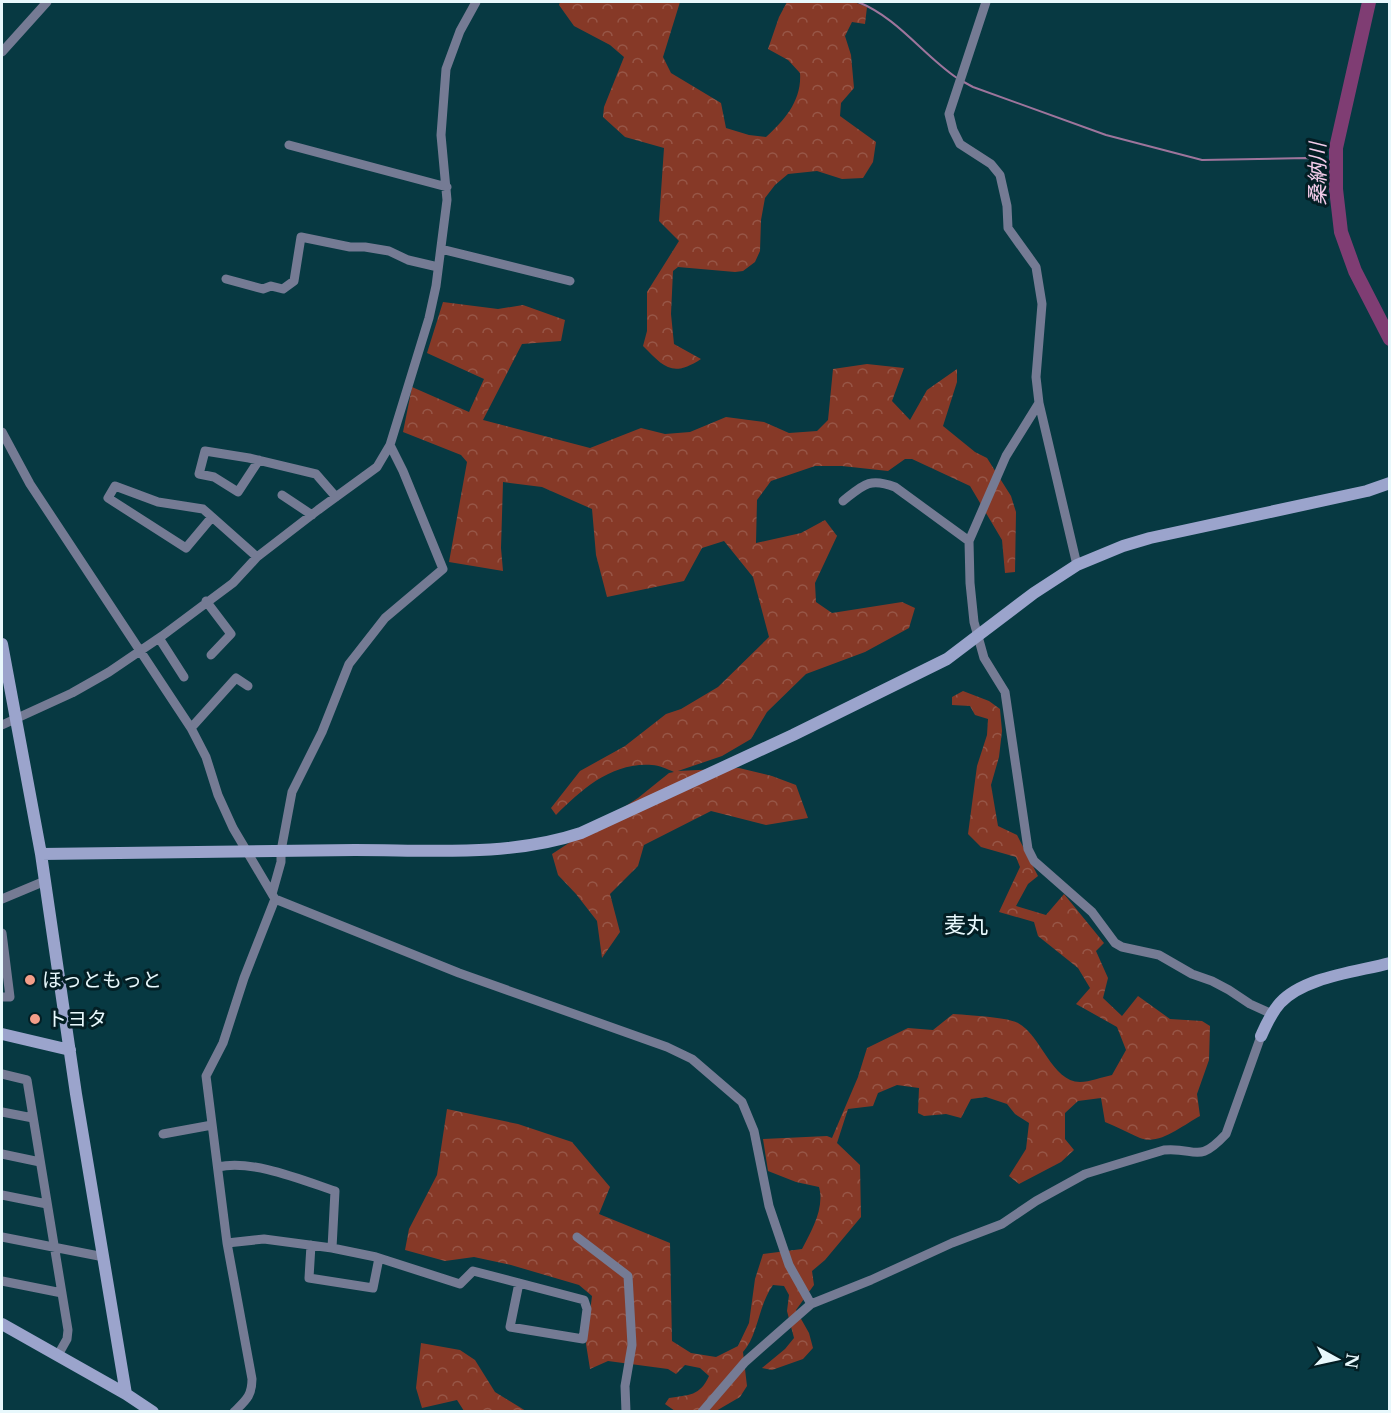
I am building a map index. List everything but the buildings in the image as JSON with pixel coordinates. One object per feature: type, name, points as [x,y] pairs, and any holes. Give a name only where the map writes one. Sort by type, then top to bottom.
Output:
[{"type":"street","points":[[2,52],[47,2]]},
{"type":"street","points":[[2,725],[72,693],[109,672],[159,638],[233,583],[257,557],[377,467],[390,445],[429,318],[447,200],[441,135],[446,69],[460,31],[476,2]]},
{"type":"street","points":[[986,2],[949,114],[960,144],[991,164],[1000,175],[1007,206],[1008,228],[1036,267],[1042,304],[1036,377],[1039,403],[1077,565]]},
{"type":"street","points":[[289,145],[447,187]]},
{"type":"street","points":[[226,279],[263,290],[271,286],[283,289],[294,281],[301,237],[350,247],[389,251],[408,260],[438,267]]},
{"type":"street","points":[[441,249],[570,280]]},
{"type":"street","points":[[1039,403],[1006,456],[969,541],[974,622],[984,658],[1005,692],[1028,849],[1034,861],[1092,912],[1115,943],[1122,947],[1160,955],[1192,974],[1212,981],[1250,1004],[1272,1014]]},
{"type":"street","points":[[2,432],[30,484],[191,728],[206,757],[218,795],[233,828],[274,896],[459,973],[645,1038],[692,1059],[742,1102],[748,1112],[769,1206],[789,1265],[811,1304]]},
{"type":"street","points":[[234,1412],[252,1390],[252,1379],[227,1243],[206,1076],[223,1043],[274,896],[292,792],[322,732],[349,664],[385,618],[443,569],[390,445]]},
{"type":"street","points":[[259,460],[238,492],[214,477],[199,474],[205,451],[259,460],[316,474],[336,497]]},
{"type":"street","points":[[843,501],[872,481],[881,482],[894,487],[969,541]]},
{"type":"street","points":[[41,854],[247,850],[503,850],[559,841],[793,735],[947,659],[1034,593],[1077,565],[1150,538],[1367,491],[1389,483]]},
{"type":"street","points":[[212,517],[186,548],[108,498],[115,486],[158,502],[203,509],[212,517],[257,557]]},
{"type":"street","points":[[282,495],[312,515]]},
{"type":"street","points":[[206,601],[231,634],[211,656]]},
{"type":"street","points":[[159,638],[184,677]]},
{"type":"street","points":[[2,644],[41,854],[70,1050],[126,1394]]},
{"type":"street","points":[[191,728],[236,678],[248,686]]},
{"type":"street","points":[[2,899],[45,881]]},
{"type":"street","points":[[2,933],[10,997],[2,996]]},
{"type":"street","points":[[702,1412],[745,1362],[811,1304],[1002,1224],[1085,1173],[1164,1150],[1205,1153],[1226,1134],[1261,1036],[1272,1014],[1291,993],[1304,986],[1389,963]]},
{"type":"street","points":[[2,1034],[70,1050]]},
{"type":"street","points":[[2,1074],[27,1080],[68,1330],[67,1339],[58,1355]]},
{"type":"street","points":[[2,1112],[33,1118]]},
{"type":"street","points":[[163,1134],[212,1125]]},
{"type":"street","points":[[2,1154],[40,1162]]},
{"type":"street","points":[[218,1167],[230,1164],[264,1169],[335,1191],[332,1248]]},
{"type":"street","points":[[2,1195],[46,1204]]},
{"type":"street","points":[[2,1237],[104,1257]]},
{"type":"street","points":[[577,1237],[628,1276],[632,1345],[625,1386],[626,1412]]},
{"type":"street","points":[[227,1243],[264,1239],[332,1248],[379,1258],[460,1284],[473,1271],[519,1282],[585,1300],[587,1310],[583,1339],[510,1327],[519,1282]]},
{"type":"street","points":[[311,1245],[309,1278],[373,1288],[379,1258]]},
{"type":"street","points":[[2,1281],[62,1293]]},
{"type":"street","points":[[2,1324],[126,1394],[153,1412]]},
{"type":"green space","points":[[560,2],[680,2],[663,57],[671,73],[721,103],[726,128],[766,137],[791,109],[800,83],[800,73],[788,60],[768,49],[787,2],[854,2],[867,7],[865,24],[852,22],[845,36],[851,55],[854,88],[841,103],[840,116],[876,142],[873,162],[863,178],[842,179],[817,171],[788,174],[765,198],[761,220],[760,251],[755,262],[743,271],[678,267],[673,271],[671,314],[674,344],[701,359],[683,368],[669,368],[643,346],[647,331],[647,292],[679,241],[659,221],[664,148],[625,137],[603,117],[604,107],[624,57],[610,45],[574,26],[559,5]]},
{"type":"green space","points":[[443,302],[498,309],[523,305],[565,320],[561,341],[522,344],[483,420],[590,448],[641,428],[665,434],[690,432],[726,417],[764,422],[789,433],[817,431],[828,420],[833,369],[867,364],[904,368],[892,401],[910,420],[927,390],[957,369],[957,382],[943,426],[975,452],[987,458],[1011,496],[1016,512],[1015,572],[1005,573],[1002,540],[970,486],[912,459],[905,459],[888,471],[842,466],[815,466],[771,481],[757,500],[756,543],[801,533],[825,520],[837,536],[815,583],[816,602],[832,613],[902,602],[915,608],[909,628],[865,652],[806,674],[767,712],[751,739],[722,756],[678,771],[739,768],[772,776],[796,785],[808,818],[766,825],[711,811],[644,845],[638,866],[610,894],[620,932],[602,958],[597,921],[558,875],[552,854],[638,798],[669,773],[674,772],[655,765],[624,768],[587,787],[556,815],[551,808],[580,771],[625,746],[666,714],[681,709],[718,687],[769,637],[753,577],[724,541],[702,548],[684,581],[607,597],[596,555],[592,509],[542,487],[503,482],[501,548],[503,571],[449,562],[467,462],[461,455],[403,432],[412,387],[469,412],[484,379],[427,353]]},
{"type":"green space","points":[[963,691],[989,701],[1000,709],[1002,731],[999,757],[991,785],[998,826],[1017,835],[1038,876],[1028,884],[1016,906],[1046,915],[1064,894],[1104,943],[1096,951],[1108,978],[1103,998],[1122,1016],[1138,996],[1170,1019],[1202,1021],[1210,1026],[1209,1060],[1197,1094],[1200,1116],[1163,1137],[1147,1140],[1105,1122],[1101,1098],[1078,1101],[1065,1113],[1065,1139],[1074,1150],[1061,1162],[1019,1184],[1009,1176],[1026,1149],[1029,1123],[1015,1114],[1007,1104],[986,1097],[971,1099],[961,1118],[946,1114],[924,1116],[918,1113],[919,1088],[897,1085],[878,1093],[873,1106],[848,1109],[837,1143],[860,1165],[861,1217],[825,1260],[812,1271],[814,1285],[796,1310],[809,1333],[813,1348],[803,1359],[772,1370],[762,1368],[785,1349],[794,1338],[787,1311],[789,1295],[784,1286],[773,1285],[764,1302],[752,1338],[743,1352],[747,1386],[740,1397],[716,1411],[675,1411],[665,1404],[669,1398],[698,1391],[706,1383],[709,1376],[700,1368],[685,1365],[676,1374],[668,1369],[608,1361],[590,1369],[586,1344],[592,1296],[579,1285],[511,1265],[474,1257],[445,1261],[405,1250],[409,1229],[437,1175],[447,1109],[518,1124],[572,1142],[610,1187],[599,1214],[670,1243],[672,1341],[691,1353],[716,1357],[738,1346],[749,1323],[755,1279],[763,1254],[802,1249],[819,1211],[819,1187],[796,1182],[768,1171],[763,1139],[827,1136],[832,1138],[858,1077],[867,1048],[908,1028],[933,1030],[953,1014],[987,1017],[1013,1021],[1026,1029],[1054,1066],[1070,1080],[1084,1082],[1112,1075],[1126,1050],[1117,1027],[1076,1004],[1090,988],[1078,968],[1038,936],[1034,922],[999,912],[1020,867],[1016,857],[981,847],[968,834],[977,766],[987,735],[988,719],[975,715],[970,706],[952,705],[952,697]]},
{"type":"green space","points":[[421,1343],[460,1350],[475,1360],[495,1392],[526,1411],[464,1411],[457,1400],[422,1408],[416,1388]]},
{"type":"waterway","points":[[858,2],[885,17],[957,78]]},
{"type":"waterway","name":"桑納川","points":[[1369,2],[1336,148],[1336,189],[1341,232],[1355,271],[1390,339]]},
{"type":"waterway","points":[[962,81],[1106,135],[1202,160],[1306,158],[1336,162]]},
{"type":"place","name":"ほっともっと","points":[[30,980]]},
{"type":"place","name":"トヨタ","points":[[35,1019]]},
{"type":"district","name":"麦丸","points":[[966,925]]}]
